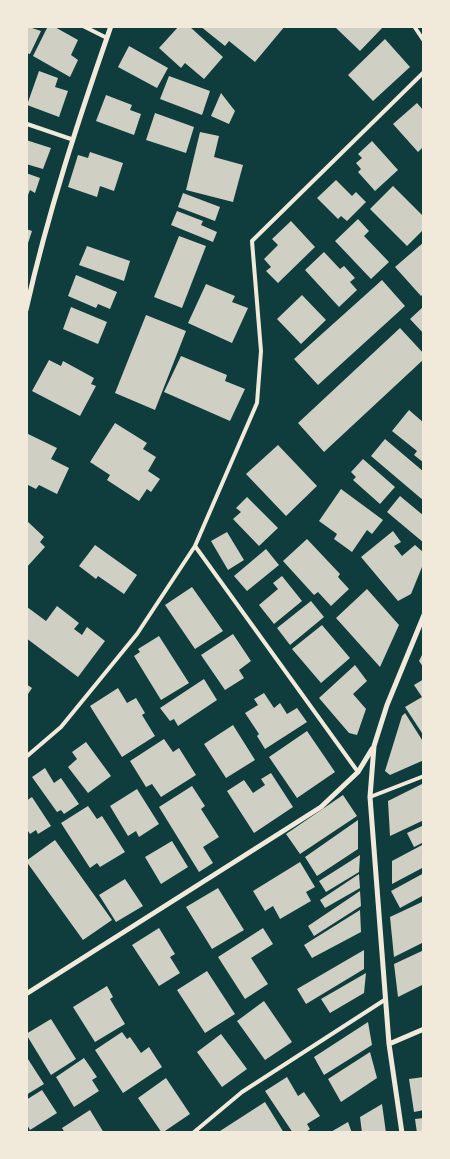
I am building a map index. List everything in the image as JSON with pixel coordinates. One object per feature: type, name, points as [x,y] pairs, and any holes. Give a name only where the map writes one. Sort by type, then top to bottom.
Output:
[{"type":"street","points":[[26,310],[37,259],[71,139],[111,26]]},
{"type":"street","points":[[402,1133],[389,1044],[370,797],[374,746],[387,705],[424,615]]},
{"type":"street","points":[[26,994],[322,807],[358,772],[374,746]]},
{"type":"street","points":[[389,1044],[424,1029]]},
{"type":"lane","points":[[83,26],[107,38]]},
{"type":"lane","points":[[414,26],[424,41]]},
{"type":"lane","points":[[26,756],[61,727],[137,634],[195,546],[257,403],[261,351],[252,241],[424,72]]},
{"type":"lane","points":[[27,124],[71,139]]},
{"type":"lane","points":[[195,546],[358,772]]},
{"type":"lane","points":[[370,797],[424,776]]},
{"type":"lane","points":[[193,1133],[242,1092],[386,999]]},
{"type":"building","points":[[26,26],[41,31],[30,54],[26,53]]},
{"type":"building","points":[[48,26],[53,26],[78,40],[71,55],[78,60],[70,77],[33,56]]},
{"type":"building","points":[[179,26],[189,26],[223,57],[204,79],[185,63],[181,68],[159,48]]},
{"type":"building","points":[[200,26],[285,26],[255,62],[229,41],[225,46]]},
{"type":"building","points":[[337,26],[384,26],[360,51],[336,28]]},
{"type":"building","points":[[385,39],[410,67],[373,101],[348,75]]},
{"type":"building","points":[[129,46],[168,68],[157,88],[118,67]]},
{"type":"building","points":[[39,71],[58,78],[55,87],[68,91],[59,117],[27,105]]},
{"type":"building","points":[[169,76],[210,91],[202,115],[160,99]]},
{"type":"building","points":[[221,93],[235,111],[229,124],[211,116]]},
{"type":"building","points":[[106,95],[132,105],[130,110],[141,114],[134,135],[96,121]]},
{"type":"building","points":[[417,103],[424,111],[424,146],[418,152],[393,124]]},
{"type":"building","points":[[155,113],[194,127],[186,153],[146,140]]},
{"type":"building","points":[[200,132],[219,136],[214,157],[243,165],[233,202],[186,190]]},
{"type":"building","points":[[26,140],[51,148],[43,169],[26,164]]},
{"type":"building","points":[[372,141],[398,170],[375,191],[358,172],[361,169],[356,163],[362,158],[358,154]]},
{"type":"building","points":[[90,152],[123,163],[114,191],[100,186],[97,197],[68,187],[78,155],[88,158]]},
{"type":"building","points":[[26,173],[40,178],[35,193],[30,190],[26,200]]},
{"type":"building","points":[[336,180],[352,196],[356,192],[366,202],[347,221],[341,216],[338,219],[317,198]]},
{"type":"building","points":[[393,186],[424,217],[424,229],[407,246],[370,209]]},
{"type":"building","points":[[183,193],[220,207],[215,221],[178,207]]},
{"type":"building","points":[[177,211],[203,221],[201,225],[217,232],[213,242],[171,225]]},
{"type":"building","points":[[358,219],[369,231],[364,236],[389,262],[371,279],[335,241]]},
{"type":"building","points":[[291,221],[315,247],[278,283],[266,271],[271,267],[264,259],[278,245],[272,239]]},
{"type":"building","points":[[26,229],[32,231],[27,246],[26,246]]},
{"type":"building","points":[[179,236],[206,246],[182,308],[154,297]]},
{"type":"building","points":[[424,242],[424,293],[421,296],[395,267]]},
{"type":"building","points":[[87,246],[130,261],[124,281],[79,265]]},
{"type":"building","points":[[324,252],[340,269],[344,266],[355,278],[350,282],[357,290],[339,307],[305,270]]},
{"type":"building","points":[[76,275],[117,292],[110,309],[98,304],[96,308],[68,296]]},
{"type":"building","points":[[382,280],[405,306],[318,385],[294,359]]},
{"type":"building","points":[[206,284],[235,296],[232,302],[248,308],[232,343],[188,323]]},
{"type":"building","points":[[302,295],[326,320],[301,344],[277,319]]},
{"type":"building","points":[[424,306],[424,334],[410,319]]},
{"type":"building","points":[[71,307],[107,322],[98,344],[63,329]]},
{"type":"building","points":[[146,315],[186,331],[155,410],[115,393]]},
{"type":"building","points":[[400,328],[424,354],[424,359],[324,452],[298,423]]},
{"type":"building","points":[[181,356],[227,375],[225,381],[245,389],[230,421],[164,392]]},
{"type":"building","points":[[49,360],[61,366],[63,361],[94,378],[91,384],[96,386],[80,416],[32,391]]},
{"type":"building","points":[[409,410],[424,423],[424,463],[414,455],[417,451],[392,431]]},
{"type":"building","points":[[115,423],[147,443],[143,449],[156,457],[148,471],[160,479],[151,492],[147,489],[139,501],[107,480],[110,475],[90,462]]},
{"type":"building","points":[[26,433],[57,448],[51,459],[69,468],[57,494],[39,485],[36,489],[26,484]]},
{"type":"building","points":[[385,439],[424,472],[424,501],[371,456]]},
{"type":"building","points":[[278,445],[317,486],[286,516],[246,474]]},
{"type":"building","points":[[363,459],[395,487],[380,504],[353,480],[356,477],[351,472]]},
{"type":"building","points":[[341,489],[383,520],[372,534],[367,530],[352,552],[334,539],[337,534],[319,521]]},
{"type":"building","points":[[400,496],[424,516],[424,543],[387,512]]},
{"type":"building","points":[[247,497],[278,528],[259,546],[233,519],[241,512],[236,508]]},
{"type":"building","points":[[26,520],[44,537],[40,542],[45,547],[26,568]]},
{"type":"building","points":[[393,531],[401,542],[394,546],[402,556],[415,545],[424,553],[424,562],[411,594],[398,601],[361,557]]},
{"type":"building","points":[[227,532],[244,560],[228,570],[211,541]]},
{"type":"building","points":[[307,539],[340,574],[338,577],[349,589],[331,606],[318,592],[314,595],[283,561]]},
{"type":"building","points":[[95,545],[137,575],[124,594],[98,576],[96,579],[79,566]]},
{"type":"building","points":[[266,549],[279,565],[247,591],[234,576]]},
{"type":"building","points":[[282,576],[302,601],[274,624],[259,605],[278,589],[273,583]]},
{"type":"building","points":[[192,587],[223,631],[195,649],[165,605]]},
{"type":"building","points":[[367,589],[399,625],[380,667],[336,618]]},
{"type":"building","points":[[311,601],[324,617],[290,645],[277,628]]},
{"type":"building","points":[[57,606],[79,623],[74,629],[82,635],[87,627],[105,641],[78,677],[26,638],[27,607],[46,621]]},
{"type":"building","points":[[322,625],[350,658],[321,683],[292,649]]},
{"type":"building","points":[[233,634],[251,661],[239,670],[244,678],[225,690],[201,655]]},
{"type":"building","points":[[159,636],[189,683],[161,700],[134,656],[140,652],[138,649]]},
{"type":"building","points":[[424,651],[424,668],[419,661]]},
{"type":"building","points":[[355,665],[367,681],[353,694],[366,709],[357,735],[349,733],[319,698]]},
{"type":"building","points":[[204,679],[217,700],[178,726],[174,719],[170,721],[160,708]]},
{"type":"building","points":[[424,679],[424,732],[422,733],[405,707],[422,697],[414,685]]},
{"type":"building","points":[[26,684],[32,688],[26,697]]},
{"type":"building","points":[[118,688],[127,703],[136,698],[145,713],[142,715],[155,736],[122,757],[90,706]]},
{"type":"building","points":[[264,693],[274,708],[280,703],[287,714],[297,708],[307,722],[265,749],[257,736],[259,734],[245,713],[258,705],[254,699]]},
{"type":"building","points":[[405,713],[424,743],[424,760],[390,775],[385,771],[402,716]]},
{"type":"building","points":[[233,725],[255,760],[226,778],[204,744]]},
{"type":"building","points":[[307,731],[335,772],[297,798],[269,757]]},
{"type":"building","points":[[164,739],[173,752],[179,748],[196,775],[161,797],[152,784],[146,787],[130,761]]},
{"type":"building","points":[[86,742],[111,776],[88,793],[68,767],[77,759],[72,752]]},
{"type":"building","points":[[45,768],[54,783],[61,778],[79,804],[64,814],[61,810],[57,812],[32,777]]},
{"type":"building","points":[[271,773],[293,807],[254,833],[227,791],[244,780],[253,793],[265,785],[261,779]]},
{"type":"building","points":[[424,783],[424,820],[390,836],[388,801]]},
{"type":"building","points":[[192,786],[205,806],[201,809],[219,837],[203,847],[213,863],[199,872],[159,807]]},
{"type":"building","points":[[137,789],[159,824],[139,837],[136,831],[128,836],[110,806]]},
{"type":"building","points":[[343,795],[357,816],[300,854],[286,834]]},
{"type":"building","points":[[32,797],[51,826],[38,834],[36,830],[30,834],[26,828],[26,801]]},
{"type":"building","points":[[88,806],[97,819],[102,816],[125,852],[100,867],[97,863],[90,868],[61,823]]},
{"type":"building","points":[[358,820],[358,849],[317,876],[305,857]]},
{"type":"building","points":[[424,825],[424,842],[414,847],[407,833]]},
{"type":"building","points":[[55,840],[112,920],[83,940],[26,861]]},
{"type":"building","points":[[172,841],[188,867],[161,884],[145,857]]},
{"type":"building","points":[[424,844],[424,867],[392,884],[392,861]]},
{"type":"building","points":[[360,855],[359,872],[326,892],[319,881]]},
{"type":"building","points":[[300,862],[315,887],[306,892],[311,901],[280,919],[273,906],[265,911],[253,891]]},
{"type":"building","points":[[424,873],[424,895],[400,908],[391,891]]},
{"type":"building","points":[[359,874],[360,888],[325,908],[320,900]]},
{"type":"building","points":[[125,879],[143,906],[116,922],[99,895]]},
{"type":"building","points":[[218,888],[244,930],[212,949],[186,907]]},
{"type":"building","points":[[360,891],[361,906],[314,936],[308,926]]},
{"type":"building","points":[[424,901],[424,942],[394,957],[390,917]]},
{"type":"building","points":[[360,910],[361,932],[312,958],[304,945]]},
{"type":"building","points":[[159,928],[175,954],[170,957],[180,973],[159,986],[132,945]]},
{"type":"building","points":[[263,928],[273,944],[251,958],[268,984],[245,999],[218,957]]},
{"type":"building","points":[[364,950],[364,969],[306,1004],[297,989]]},
{"type":"building","points":[[424,950],[424,984],[398,997],[394,964]]},
{"type":"building","points":[[207,971],[235,1014],[205,1033],[177,990]]},
{"type":"building","points":[[366,973],[364,993],[330,1013],[321,999]]},
{"type":"building","points":[[107,986],[113,997],[110,999],[125,1024],[95,1042],[73,1007]]},
{"type":"building","points":[[264,1001],[292,1042],[265,1060],[237,1021]]},
{"type":"building","points":[[51,1019],[76,1059],[51,1075],[26,1034]]},
{"type":"building","points":[[368,1022],[372,1045],[324,1075],[314,1057]]},
{"type":"building","points":[[122,1032],[127,1039],[130,1037],[141,1053],[149,1047],[162,1067],[123,1093],[95,1050]]},
{"type":"building","points":[[221,1034],[247,1069],[222,1087],[197,1052]]},
{"type":"building","points":[[370,1052],[377,1078],[341,1102],[328,1079]]},
{"type":"building","points":[[26,1056],[44,1084],[26,1095]]},
{"type":"building","points":[[84,1058],[97,1077],[92,1080],[99,1091],[74,1107],[56,1077]]},
{"type":"building","points":[[287,1077],[298,1096],[304,1092],[320,1116],[307,1124],[310,1129],[305,1133],[293,1133],[265,1091]]},
{"type":"building","points":[[424,1077],[424,1110],[414,1112],[409,1079]]},
{"type":"building","points":[[166,1078],[190,1114],[162,1133],[138,1098]]},
{"type":"building","points":[[42,1090],[57,1113],[30,1130],[26,1123],[26,1100]]},
{"type":"building","points":[[265,1102],[284,1133],[221,1133],[220,1131]]},
{"type":"building","points":[[382,1104],[386,1133],[362,1133],[360,1117]]},
{"type":"building","points":[[90,1110],[104,1133],[65,1133],[62,1128]]},
{"type":"building","points":[[424,1118],[424,1133],[417,1133],[415,1119]]},
{"type":"building","points":[[348,1122],[352,1133],[329,1133]]}]
